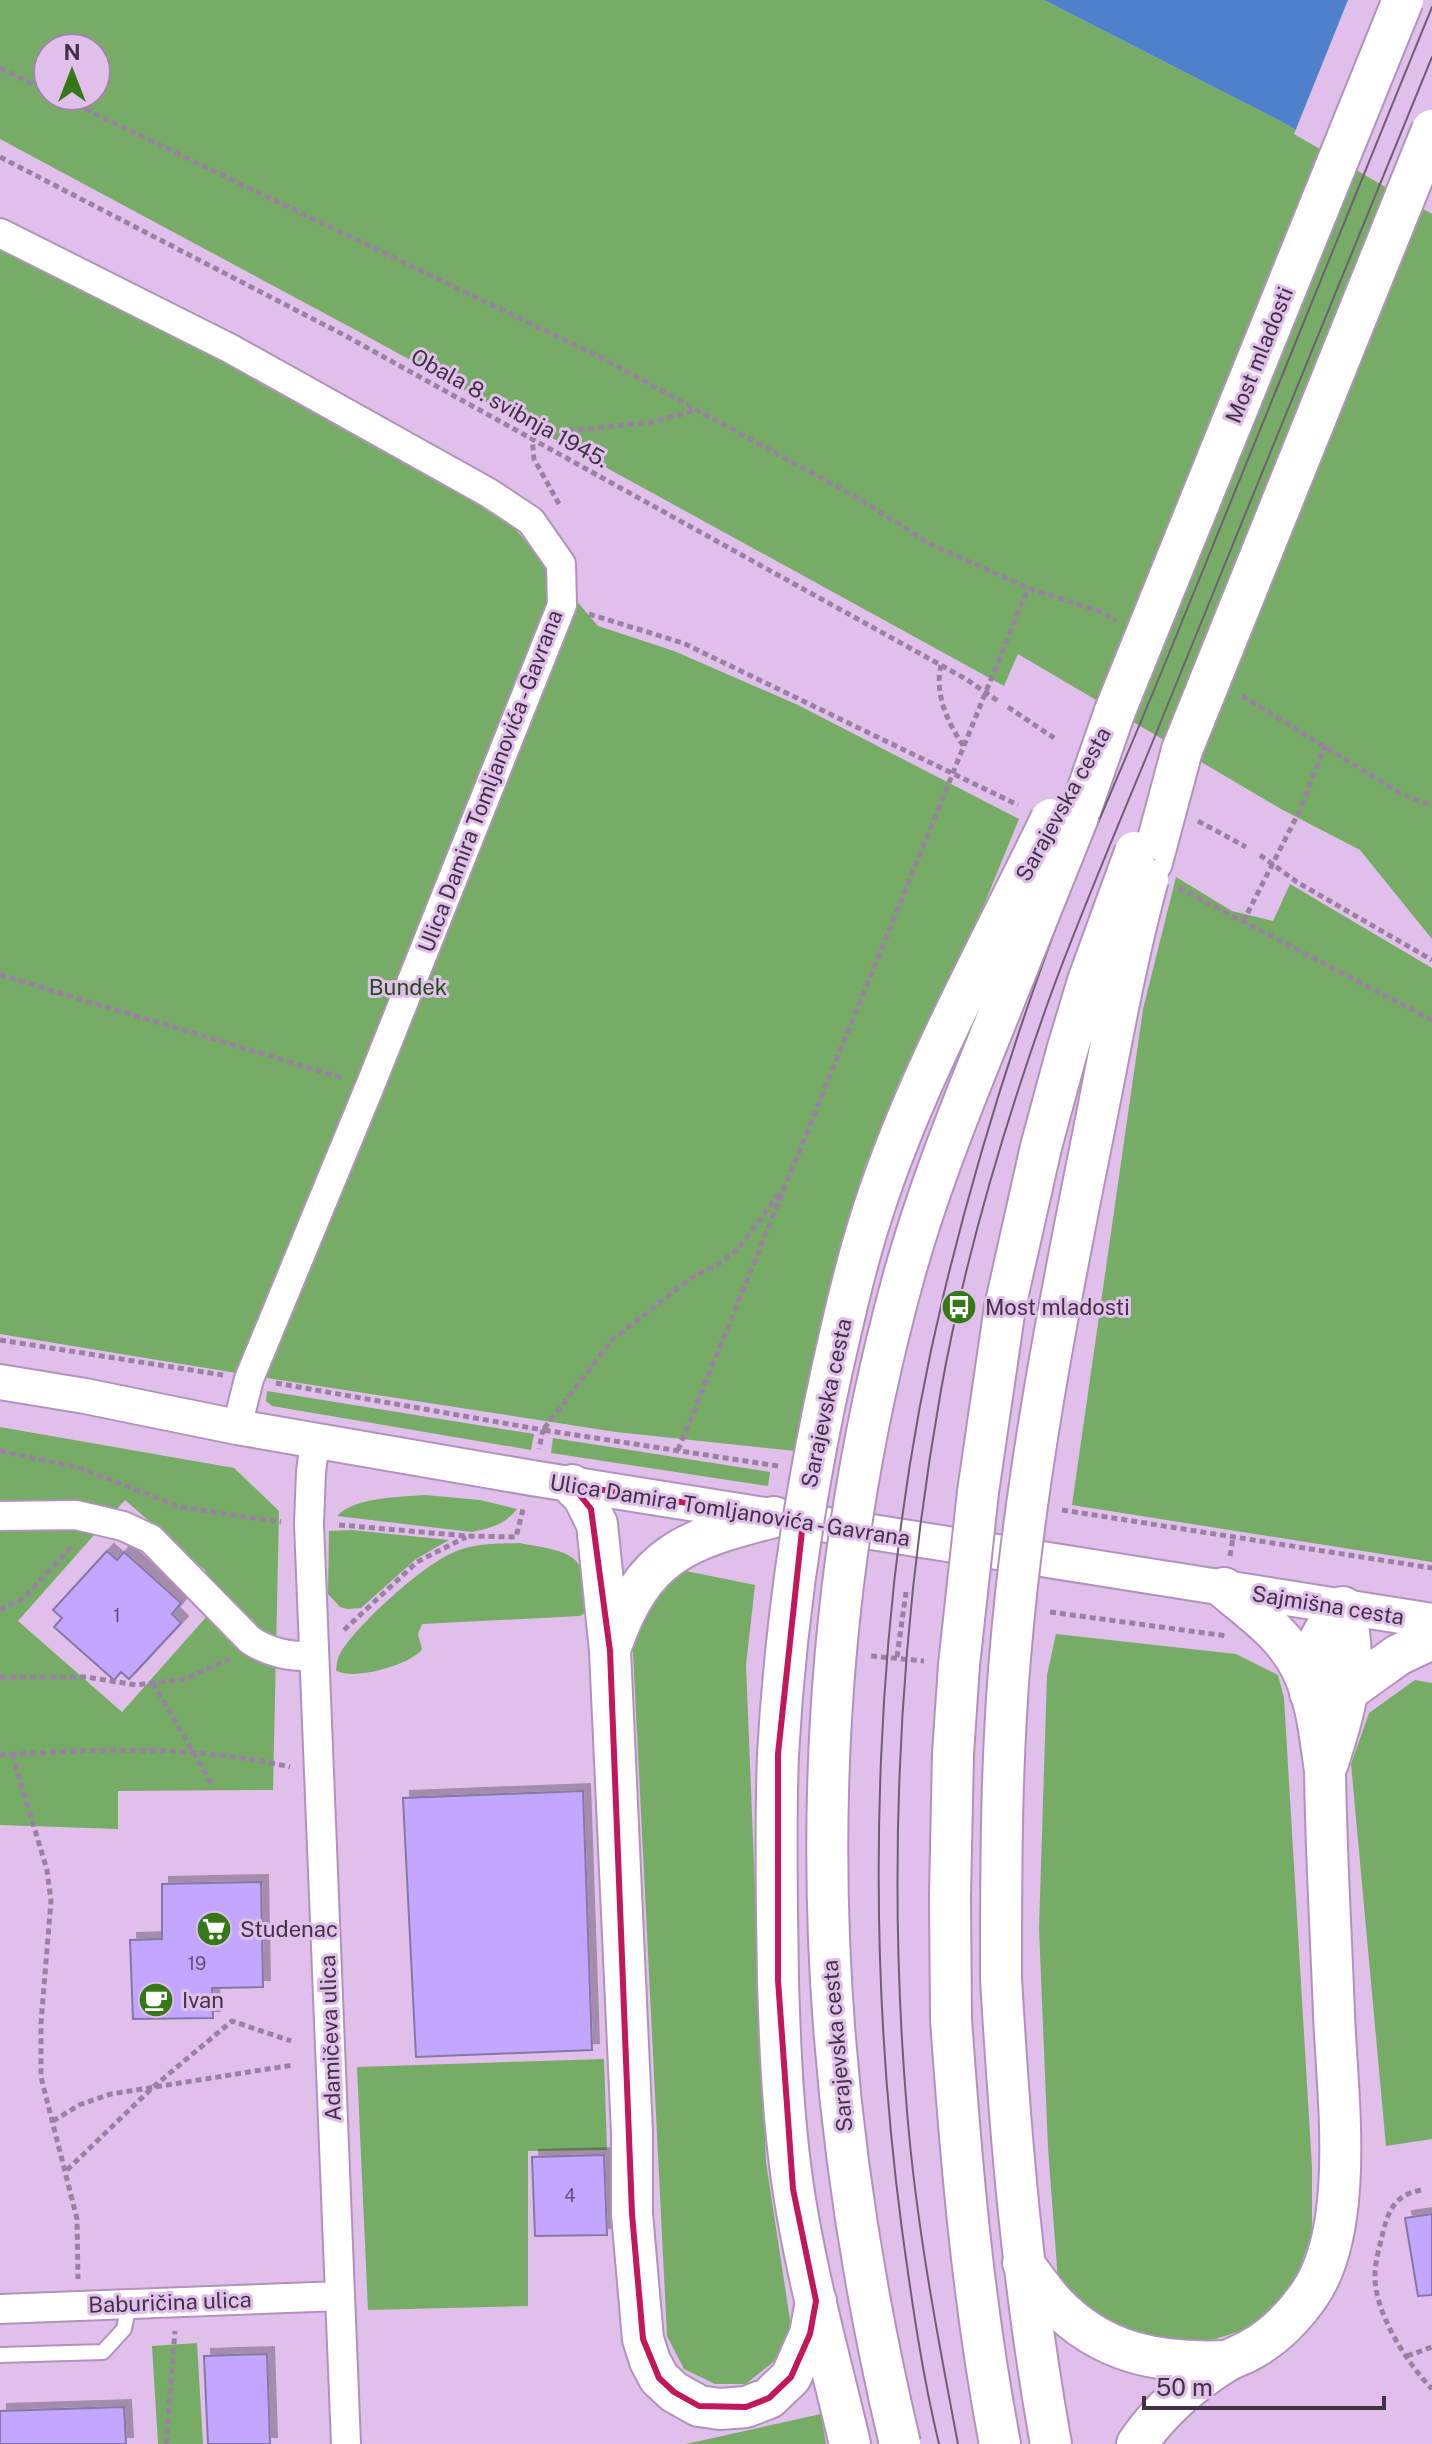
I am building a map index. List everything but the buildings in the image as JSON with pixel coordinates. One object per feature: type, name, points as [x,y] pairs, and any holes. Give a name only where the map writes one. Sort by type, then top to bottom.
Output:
[{"type":"main road","name":"Most mladosti","points":[[1115,711],[1403,0]]},
{"type":"main road","points":[[1051,2444],[1035,2355],[1011,2142],[1001,1978],[1001,1851],[1010,1656],[1024,1526],[1054,1342],[1115,1019],[1182,750],[1432,130]]},
{"type":"main road","name":"Sarajevska cesta","points":[[850,2444],[793,2189],[785,2113],[778,1980],[777,1815],[787,1644],[814,1455],[848,1299],[872,1212],[922,1086],[1055,811],[1115,711]]},
{"type":"main road","name":"Sarajevska cesta","points":[[900,2444],[861,2255],[850,2184],[829,1980],[826,1845],[829,1756],[846,1564],[860,1467],[905,1270],[959,1115],[1055,811]]},
{"type":"main road","points":[[1000,2444],[971,2259],[951,2019],[953,1769],[959,1665],[978,1492],[1005,1307],[1041,1147],[1092,968],[1153,866]]},
{"type":"main road","points":[[572,1485],[583,1496],[597,1524],[610,1651],[631,2118],[632,2214],[643,2339],[659,2378],[674,2392],[699,2406],[720,2409],[746,2407],[769,2398],[791,2377],[810,2334],[816,2301]]},
{"type":"main road","points":[[610,1651],[622,1614],[635,1592],[666,1557],[688,1543],[774,1517]]},
{"type":"main road","points":[[1137,2444],[1149,2425],[1173,2400],[1227,2361],[1254,2348],[1295,2313],[1311,2292],[1327,2261],[1337,2214],[1338,2114],[1325,1771],[1343,1718],[1329,1692],[1302,1669],[1227,1572]]},
{"type":"main road","points":[[1329,1692],[1351,1641],[1343,1607]]},
{"type":"main road","points":[[1329,1692],[1432,1639]]},
{"type":"main road","points":[[1023,2263],[1053,2302],[1079,2325],[1115,2347],[1158,2360],[1189,2363],[1227,2361]]},
{"type":"street","name":"Ulica Damira Tomljanovića - Gavrana","points":[[0,233],[231,349],[489,493],[531,521],[561,564],[562,605],[249,1379],[237,1427]]},
{"type":"street","name":"Ulica Damira Tomljanovića - Gavrana","points":[[0,1382],[315,1441],[774,1517],[1227,1572]]},
{"type":"street","name":"Adamičeva ulica","points":[[315,1441],[309,1524],[346,2444]]},
{"type":"street","points":[[0,1516],[64,1515],[123,1526],[151,1539],[250,1640],[266,1650],[287,1656],[314,1657]]},
{"type":"street","name":"Sajmišna cesta","points":[[1227,1572],[1343,1607],[1432,1621]]},
{"type":"street","name":"Baburičina ulica","points":[[0,2309],[340,2296]]},
{"type":"lane","points":[[0,2355],[103,2352],[124,2329],[129,2304]]},
{"type":"path","points":[[0,68],[32,83]]},
{"type":"path","points":[[91,112],[602,358],[863,501],[930,544],[1028,588],[1102,612],[1129,628]]},
{"type":"path","name":"Obala 8. svibnja 1945.","points":[[0,157],[344,335],[941,665],[998,701]]},
{"type":"path","points":[[532,438],[540,434],[652,422],[698,410]]},
{"type":"path","points":[[678,1450],[1028,588]]},
{"type":"path","points":[[562,605],[683,643],[954,773],[1055,811]]},
{"type":"path","points":[[941,665],[938,680],[941,700],[954,732],[965,748]]},
{"type":"path","points":[[1237,692],[1400,793],[1432,806]]},
{"type":"path","points":[[1008,707],[1054,738]]},
{"type":"path","points":[[1243,922],[1299,812],[1325,746]]},
{"type":"path","points":[[1196,821],[1246,847]]},
{"type":"path","points":[[1260,855],[1297,882],[1432,960]]},
{"type":"path","points":[[1153,866],[1243,922],[1432,1020]]},
{"type":"path","points":[[0,975],[370,1086]]},
{"type":"path","points":[[538,1451],[543,1430],[612,1340],[690,1279],[720,1263],[739,1248],[766,1208],[788,1183]]},
{"type":"path","points":[[0,1340],[543,1430],[783,1466]]},
{"type":"path","points":[[0,1451],[80,1468],[180,1507],[289,1523]]},
{"type":"path","points":[[1,1611],[24,1598],[97,1519],[110,1480]]},
{"type":"path","points":[[1055,1509],[1432,1568]]},
{"type":"path","points":[[330,1524],[516,1537],[522,1512]]},
{"type":"path","points":[[314,1657],[417,1562],[468,1536]]},
{"type":"path","points":[[1227,1572],[1233,1537]]},
{"type":"path","points":[[897,1657],[906,1592]]},
{"type":"path","points":[[1047,1612],[1238,1639]]},
{"type":"path","points":[[868,1650],[868,1655],[926,1662],[927,1655]]},
{"type":"path","points":[[0,1677],[87,1677],[136,1685],[185,1679],[236,1656]]},
{"type":"path","points":[[153,1683],[212,1785]]},
{"type":"path","points":[[0,1755],[107,1748],[193,1753],[285,1766],[319,1775]]},
{"type":"path","points":[[12,1754],[47,1870],[51,1901],[41,2023],[41,2077],[77,2219],[79,2306]]},
{"type":"path","points":[[67,2170],[152,2088],[232,2021],[291,2041]]},
{"type":"path","points":[[53,2121],[79,2105],[111,2094],[293,2065]]},
{"type":"path","points":[[1421,2190],[1407,2193],[1388,2212],[1375,2272],[1376,2292],[1382,2310],[1407,2356],[1432,2389]]},
{"type":"path","points":[[166,2444],[178,2302]]},
{"type":"path","points":[[1407,2356],[1432,2347]]},
{"type":"highlighted area","points":[[572,1485],[803,1521],[778,1754],[778,1980],[793,2189],[816,2301],[810,2334],[791,2377],[769,2398],[746,2407],[699,2406],[674,2392],[659,2378],[643,2339],[632,2214],[610,1651],[591,1509]]},
{"type":"green space","points":[[0,0],[1044,0],[1284,123],[1432,210],[1432,939],[1360,850],[1281,809],[1018,654],[1004,686],[352,328],[0,139]]},
{"type":"green space","name":"Bundek","points":[[0,244],[142,313],[505,517],[598,626],[674,651],[798,705],[1019,819],[946,998],[902,1075],[865,1166],[844,1235],[795,1451],[616,1432],[0,1334]]},
{"type":"green space","points":[[1176,877],[1232,911],[1273,921],[1290,884],[1432,968],[1432,1562],[1072,1505],[1143,1009]]},
{"type":"green space","points":[[267,1391],[534,1434],[531,1450],[272,1406],[266,1401]]},
{"type":"green space","points":[[0,1427],[234,1468],[279,1511],[273,1790],[118,1791],[118,1829],[0,1825]],"holes":[[[125,1500],[206,1571],[186,1595],[208,1615],[122,1712],[18,1621]]]},
{"type":"green space","points":[[553,1438],[770,1472],[768,1486],[551,1453]]},
{"type":"green space","points":[[425,1495],[480,1500],[517,1509],[497,1525],[472,1532],[337,1516],[366,1502]]},
{"type":"green space","points":[[352,1530],[449,1540],[416,1559],[361,1608],[347,1609],[340,1607],[328,1594],[329,1531]]},
{"type":"green space","points":[[520,1543],[552,1549],[573,1558],[585,1576],[588,1611],[580,1616],[422,1624],[418,1634],[422,1649],[407,1660],[367,1673],[336,1670],[340,1654],[362,1626],[424,1570],[469,1547]]},
{"type":"green space","points":[[681,1570],[755,1585],[746,1665],[766,2162],[792,2333],[773,2362],[746,2384],[715,2384],[684,2369],[667,2336],[632,1632],[650,1598]]},
{"type":"green space","points":[[1056,1634],[1236,1654],[1278,1675],[1284,1698],[1312,2168],[1312,2233],[1293,2288],[1264,2323],[1201,2344],[1145,2336],[1100,2323],[1058,2281],[1048,2148],[1039,1929],[1047,1675]]},
{"type":"green space","points":[[1415,1680],[1432,1683],[1432,2139],[1386,2146],[1351,1764],[1369,1713]]},
{"type":"green space","points":[[604,2059],[607,2150],[528,2151],[528,2306],[368,2310],[357,2067]]},
{"type":"green space","points":[[197,2343],[203,2444],[158,2444],[152,2346]]},
{"type":"green space","points":[[821,2414],[826,2444],[686,2444]]},
{"type":"water","points":[[1044,0],[1432,0],[1432,210],[1284,123]]},
{"type":"pier","points":[[1348,0],[1432,0],[1432,214],[1294,134]]},
{"type":"tram line","points":[[939,2444],[914,2311],[889,2115],[879,1879],[881,1760],[889,1641],[901,1523],[920,1407],[965,1209],[1002,1085],[1057,924],[1432,7]]},
{"type":"tram line","points":[[958,2444],[928,2278],[911,2153],[898,1931],[898,1840],[907,1659],[915,1569],[941,1390],[962,1290],[988,1190],[1051,994],[1432,57]]},
{"type":"place","name":"Most mladosti","points":[[959,1307]]},
{"type":"place","name":"Studenac","points":[[214,1929]]},
{"type":"place","name":"Ivan","points":[[156,2000]]}]
